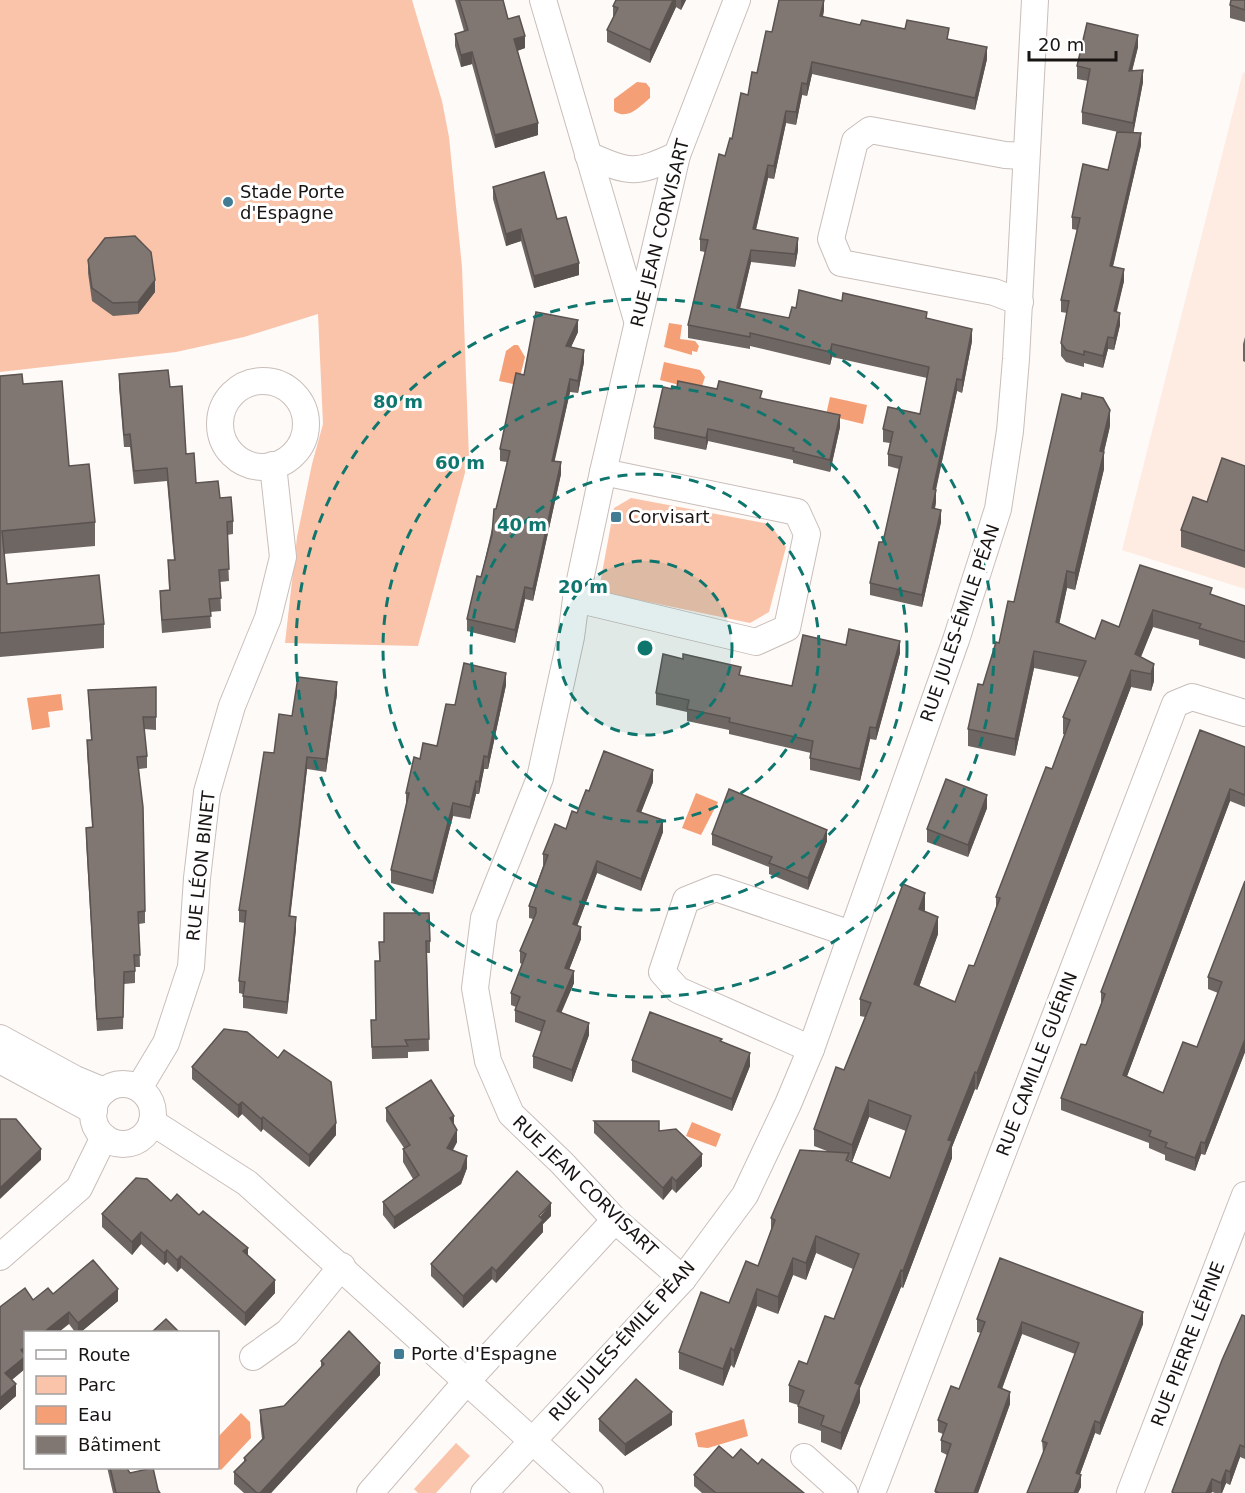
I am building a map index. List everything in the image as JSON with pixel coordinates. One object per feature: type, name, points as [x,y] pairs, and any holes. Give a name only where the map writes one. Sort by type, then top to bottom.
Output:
[{"type":"street","points":[[543,0],[638,323]]},
{"type":"street","name":"RUE JEAN CORVISART","points":[[683,1279],[615,1220],[562,1163],[511,1114],[488,1061],[475,988],[484,918],[540,778],[571,637],[576,599],[603,472],[677,155],[710,65],[738,0]]},
{"type":"street","name":"RUE JULES-ÉMILE PÉAN","points":[[484,1493],[683,1279],[745,1195],[811,1049],[956,640],[998,509],[1010,431],[1020,302],[1035,0]]},
{"type":"street","points":[[1020,302],[994,292],[841,263],[831,239],[855,141],[870,130],[1005,155],[1026,156]]},
{"type":"street","points":[[588,155],[623,170],[645,170],[677,155]]},
{"type":"street","name":"RUE LÉON BINET","points":[[139,1088],[166,1043],[191,967],[197,878],[207,792],[232,706],[268,618],[284,557],[273,465]]},
{"type":"street","points":[[576,599],[756,642],[788,628],[807,534],[797,512],[603,472]]},
{"type":"street","name":"RUE CAMILLE GUÉRIN","points":[[872,1493],[1175,704],[1192,697],[1245,713]]},
{"type":"street","points":[[811,1049],[678,990],[662,972],[686,900],[716,888],[851,934]]},
{"type":"street","points":[[0,1038],[75,1079],[99,1101]]},
{"type":"street","points":[[0,1060],[99,1101]]},
{"type":"street","points":[[121,1085],[139,1088],[151,1103],[152,1122],[148,1131],[132,1142],[123,1144],[104,1137],[94,1120],[99,1101],[121,1085]]},
{"type":"street","points":[[152,1122],[247,1183],[342,1266],[531,1442],[590,1493]]},
{"type":"street","points":[[0,1257],[79,1188],[104,1137]]},
{"type":"street","name":"RUE PIERRE LÉPINE","points":[[1130,1493],[1238,1237],[1245,1195]]},
{"type":"street","points":[[369,1493],[467,1381],[615,1220]]},
{"type":"street","points":[[254,1357],[288,1332],[342,1266]]},
{"type":"street","points":[[804,1457],[844,1493]]},
{"type":"shaded area","points":[[1243,72],[1245,73],[1245,589],[1122,550]]},
{"type":"green space","name":"Stade Porte d'Espagne","points":[[0,0],[412,0],[442,101],[449,137],[462,267],[469,458],[418,646],[285,643],[297,537],[323,424],[318,314],[244,337],[176,352],[0,372]]},
{"type":"green space","points":[[631,498],[770,524],[786,547],[769,612],[750,623],[610,594],[600,584],[614,508]]},
{"type":"green space","points":[[456,1443],[470,1456],[436,1493],[418,1493],[414,1489]]},
{"type":"water","points":[[637,82],[646,83],[650,88],[650,98],[629,113],[619,114],[614,111],[614,99]]},
{"type":"water","points":[[669,323],[682,325],[680,339],[695,341],[699,346],[697,352],[692,351],[692,355],[664,347]]},
{"type":"water","points":[[518,345],[525,357],[518,385],[499,381],[506,351]]},
{"type":"water","points":[[664,362],[700,370],[705,377],[702,386],[695,389],[660,380]]},
{"type":"water","points":[[830,397],[867,405],[863,424],[826,415]]},
{"type":"water","points":[[61,694],[63,710],[48,712],[50,727],[32,730],[27,698]]},
{"type":"water","points":[[696,793],[718,802],[701,835],[682,828]]},
{"type":"water","points":[[692,1122],[721,1134],[716,1147],[686,1136]]},
{"type":"water","points":[[241,1413],[250,1422],[251,1438],[221,1470],[219,1468],[219,1436]]},
{"type":"water","points":[[744,1419],[748,1436],[708,1448],[698,1447],[695,1433]]},
{"type":"building","points":[[459,0],[503,0],[508,19],[519,16],[525,36],[514,39],[538,123],[495,135],[472,52],[461,55],[455,34],[468,30]]},
{"type":"building","points":[[616,0],[673,0],[650,50],[607,30],[618,8],[613,6]]},
{"type":"building","points":[[779,0],[824,0],[820,16],[860,25],[862,20],[905,29],[907,20],[949,28],[947,39],[987,47],[975,98],[812,62],[807,84],[802,83],[796,112],[786,111],[774,166],[768,165],[753,229],[798,238],[795,254],[751,250],[737,308],[789,318],[792,307],[796,308],[799,290],[842,301],[843,293],[927,312],[926,318],[972,329],[962,380],[957,379],[933,489],[936,490],[932,508],[941,510],[922,595],[870,583],[879,542],[883,542],[902,457],[888,454],[893,432],[883,429],[888,407],[920,414],[929,367],[832,344],[830,352],[750,333],[750,337],[688,325],[708,240],[700,239],[719,154],[725,156],[730,138],[732,139],[741,93],[748,95],[752,72],[757,73],[766,31],[772,32]]},
{"type":"building","points":[[1231,0],[1245,0],[1245,10],[1230,5]]},
{"type":"building","points":[[1087,23],[1138,35],[1129,71],[1143,70],[1133,123],[1082,112],[1090,69],[1077,66]]},
{"type":"building","points":[[1117,132],[1141,133],[1110,266],[1124,269],[1114,311],[1120,313],[1114,338],[1108,337],[1103,356],[1084,351],[1084,355],[1066,350],[1061,343],[1069,301],[1061,300],[1080,218],[1072,217],[1083,164],[1108,170]]},
{"type":"building","points":[[544,172],[557,219],[566,217],[579,263],[534,276],[521,229],[506,234],[493,187]]},
{"type":"building","points":[[135,236],[151,252],[155,280],[138,302],[113,303],[92,288],[88,260],[105,238]]},
{"type":"building","points":[[536,312],[578,320],[566,346],[584,350],[578,381],[570,379],[552,461],[561,462],[533,589],[525,587],[515,630],[467,619],[477,576],[481,577],[492,535],[494,509],[496,509],[510,451],[500,449],[516,373],[524,375]]},
{"type":"building","points":[[168,370],[170,387],[182,386],[186,454],[194,453],[196,483],[218,481],[220,498],[231,497],[233,521],[227,522],[229,569],[219,570],[221,598],[209,599],[211,616],[162,620],[160,591],[170,590],[168,560],[175,560],[167,468],[134,471],[130,434],[124,435],[119,374]]},
{"type":"building","points":[[22,374],[23,384],[62,381],[69,466],[89,464],[95,522],[2,531],[7,584],[99,575],[104,624],[0,633],[0,376]]},
{"type":"building","points":[[678,381],[717,389],[719,381],[762,391],[760,398],[840,415],[830,460],[793,451],[794,448],[708,429],[706,438],[654,427],[663,387],[672,389],[672,386],[677,387]]},
{"type":"building","points":[[1082,393],[1103,398],[1110,410],[1100,451],[1104,452],[1075,573],[1067,571],[1056,622],[1095,639],[1102,620],[1119,627],[1140,565],[1212,588],[1210,594],[1245,606],[1245,642],[1199,628],[1201,624],[1153,610],[1135,654],[1154,664],[1151,674],[1131,670],[977,1073],[975,1072],[948,1140],[952,1141],[903,1271],[901,1270],[855,1383],[860,1385],[841,1433],[821,1425],[824,1416],[798,1406],[804,1391],[789,1385],[799,1361],[807,1364],[825,1316],[834,1319],[859,1254],[816,1236],[806,1263],[793,1258],[778,1297],[757,1289],[734,1351],[731,1348],[723,1369],[679,1352],[701,1292],[729,1303],[746,1261],[758,1266],[775,1220],[771,1218],[800,1150],[849,1153],[846,1160],[890,1178],[911,1116],[869,1100],[852,1145],[814,1129],[836,1067],[844,1070],[871,1003],[860,999],[903,884],[925,893],[919,909],[938,917],[914,984],[955,1002],[969,965],[974,966],[1000,898],[996,897],[1046,767],[1052,769],[1070,720],[1063,717],[1086,661],[1034,651],[1015,739],[968,729],[978,684],[983,685],[996,642],[999,643],[1008,601],[1014,602],[1062,394],[1081,399]]},
{"type":"building","points":[[1222,458],[1245,466],[1245,551],[1181,530],[1193,497],[1207,502]]},
{"type":"building","points":[[849,629],[900,641],[876,728],[870,727],[860,769],[810,758],[813,741],[729,722],[730,718],[687,709],[689,700],[656,693],[663,654],[683,659],[683,654],[741,667],[739,675],[792,686],[803,635],[846,645]]},
{"type":"building","points":[[464,663],[506,673],[488,757],[484,756],[479,782],[476,781],[470,807],[453,803],[433,881],[391,870],[409,793],[406,793],[414,757],[420,759],[423,743],[437,746],[446,704],[455,705]]},
{"type":"building","points":[[298,677],[337,682],[326,759],[307,757],[289,916],[296,917],[287,1002],[243,996],[245,982],[239,981],[246,911],[239,910],[264,752],[274,753],[279,714],[292,716]]},
{"type":"building","points":[[156,687],[156,717],[143,717],[147,756],[137,757],[143,807],[145,911],[138,912],[140,955],[134,955],[135,971],[124,972],[123,1017],[97,1019],[86,828],[93,827],[87,740],[92,740],[88,690]]},
{"type":"building","points":[[1200,730],[1245,747],[1245,795],[1230,789],[1123,1075],[1163,1093],[1183,1042],[1197,1047],[1222,982],[1208,977],[1245,881],[1245,1039],[1205,1143],[1201,1142],[1195,1158],[1165,1147],[1167,1143],[1149,1136],[1151,1131],[1061,1098],[1081,1044],[1086,1045],[1105,994],[1101,992]]},
{"type":"building","points":[[604,751],[653,770],[637,811],[663,820],[641,879],[597,861],[573,924],[581,927],[565,968],[574,971],[557,1011],[589,1023],[572,1070],[533,1056],[545,1021],[515,1010],[520,997],[511,993],[526,954],[520,951],[536,913],[536,908],[529,906],[548,855],[543,854],[555,824],[566,829],[572,811],[577,813],[586,790],[589,791]]},
{"type":"building","points":[[946,779],[987,795],[968,845],[927,829]]},
{"type":"building","points":[[729,789],[827,830],[808,878],[769,863],[772,857],[712,834]]},
{"type":"building","points":[[384,913],[429,913],[430,941],[426,941],[429,1039],[405,1040],[408,1046],[372,1047],[371,1020],[376,1020],[375,961],[380,961],[379,942],[384,942]]},
{"type":"building","points":[[650,1012],[722,1039],[720,1041],[750,1053],[732,1099],[632,1060]]},
{"type":"building","points":[[224,1029],[247,1032],[278,1058],[284,1050],[331,1082],[336,1123],[309,1155],[242,1102],[238,1105],[192,1067]]},
{"type":"building","points":[[431,1080],[454,1116],[450,1118],[457,1130],[447,1148],[467,1156],[461,1171],[394,1217],[383,1202],[419,1175],[403,1149],[410,1145],[386,1108]]},
{"type":"building","points":[[0,1119],[16,1119],[41,1149],[0,1188]]},
{"type":"building","points":[[594,1121],[659,1121],[659,1131],[676,1129],[702,1154],[676,1181],[672,1177],[663,1188]]},
{"type":"building","points":[[517,1171],[551,1203],[539,1216],[543,1220],[496,1271],[492,1267],[463,1296],[431,1264]]},
{"type":"building","points":[[136,1178],[147,1179],[171,1201],[177,1194],[199,1215],[203,1211],[248,1248],[243,1251],[275,1280],[245,1313],[181,1256],[177,1260],[167,1250],[164,1253],[141,1232],[132,1242],[102,1214]]},
{"type":"building","points":[[1000,1258],[1143,1312],[1100,1423],[1095,1421],[1076,1473],[1081,1475],[1074,1493],[1027,1493],[1047,1443],[1042,1441],[1079,1343],[1022,1322],[998,1387],[1010,1392],[974,1493],[935,1491],[951,1444],[941,1440],[947,1424],[938,1420],[951,1386],[959,1389],[985,1322],[977,1319]]},
{"type":"building","points":[[93,1260],[118,1289],[78,1323],[69,1312],[45,1331],[24,1331],[24,1348],[21,1350],[24,1358],[5,1373],[16,1384],[0,1398],[0,1307],[25,1288],[33,1300],[48,1288],[53,1294]]},
{"type":"building","points":[[1242,1315],[1245,1316],[1245,1447],[1240,1445],[1230,1472],[1226,1470],[1221,1483],[1212,1479],[1206,1493],[1174,1493],[1172,1492],[1222,1360]]},
{"type":"building","points":[[166,1319],[178,1331],[153,1331]]},
{"type":"building","points":[[349,1331],[380,1363],[260,1493],[257,1493],[234,1472],[264,1438],[260,1410],[284,1406],[324,1364],[321,1361]]},
{"type":"building","points":[[636,1379],[672,1412],[625,1444],[599,1419]]},
{"type":"building","points":[[719,1446],[733,1458],[741,1449],[758,1464],[762,1459],[804,1493],[716,1493],[694,1475]]},
{"type":"building","points":[[110,1469],[127,1469],[130,1473],[153,1469],[160,1493],[116,1493]]},
{"type":"place","name":"Stade Porte d'Espagne","points":[[228,202]]},
{"type":"place","name":"Corvisart","points":[[616,517]]},
{"type":"place","name":"Porte d'Espagne","points":[[399,1354]]}]
